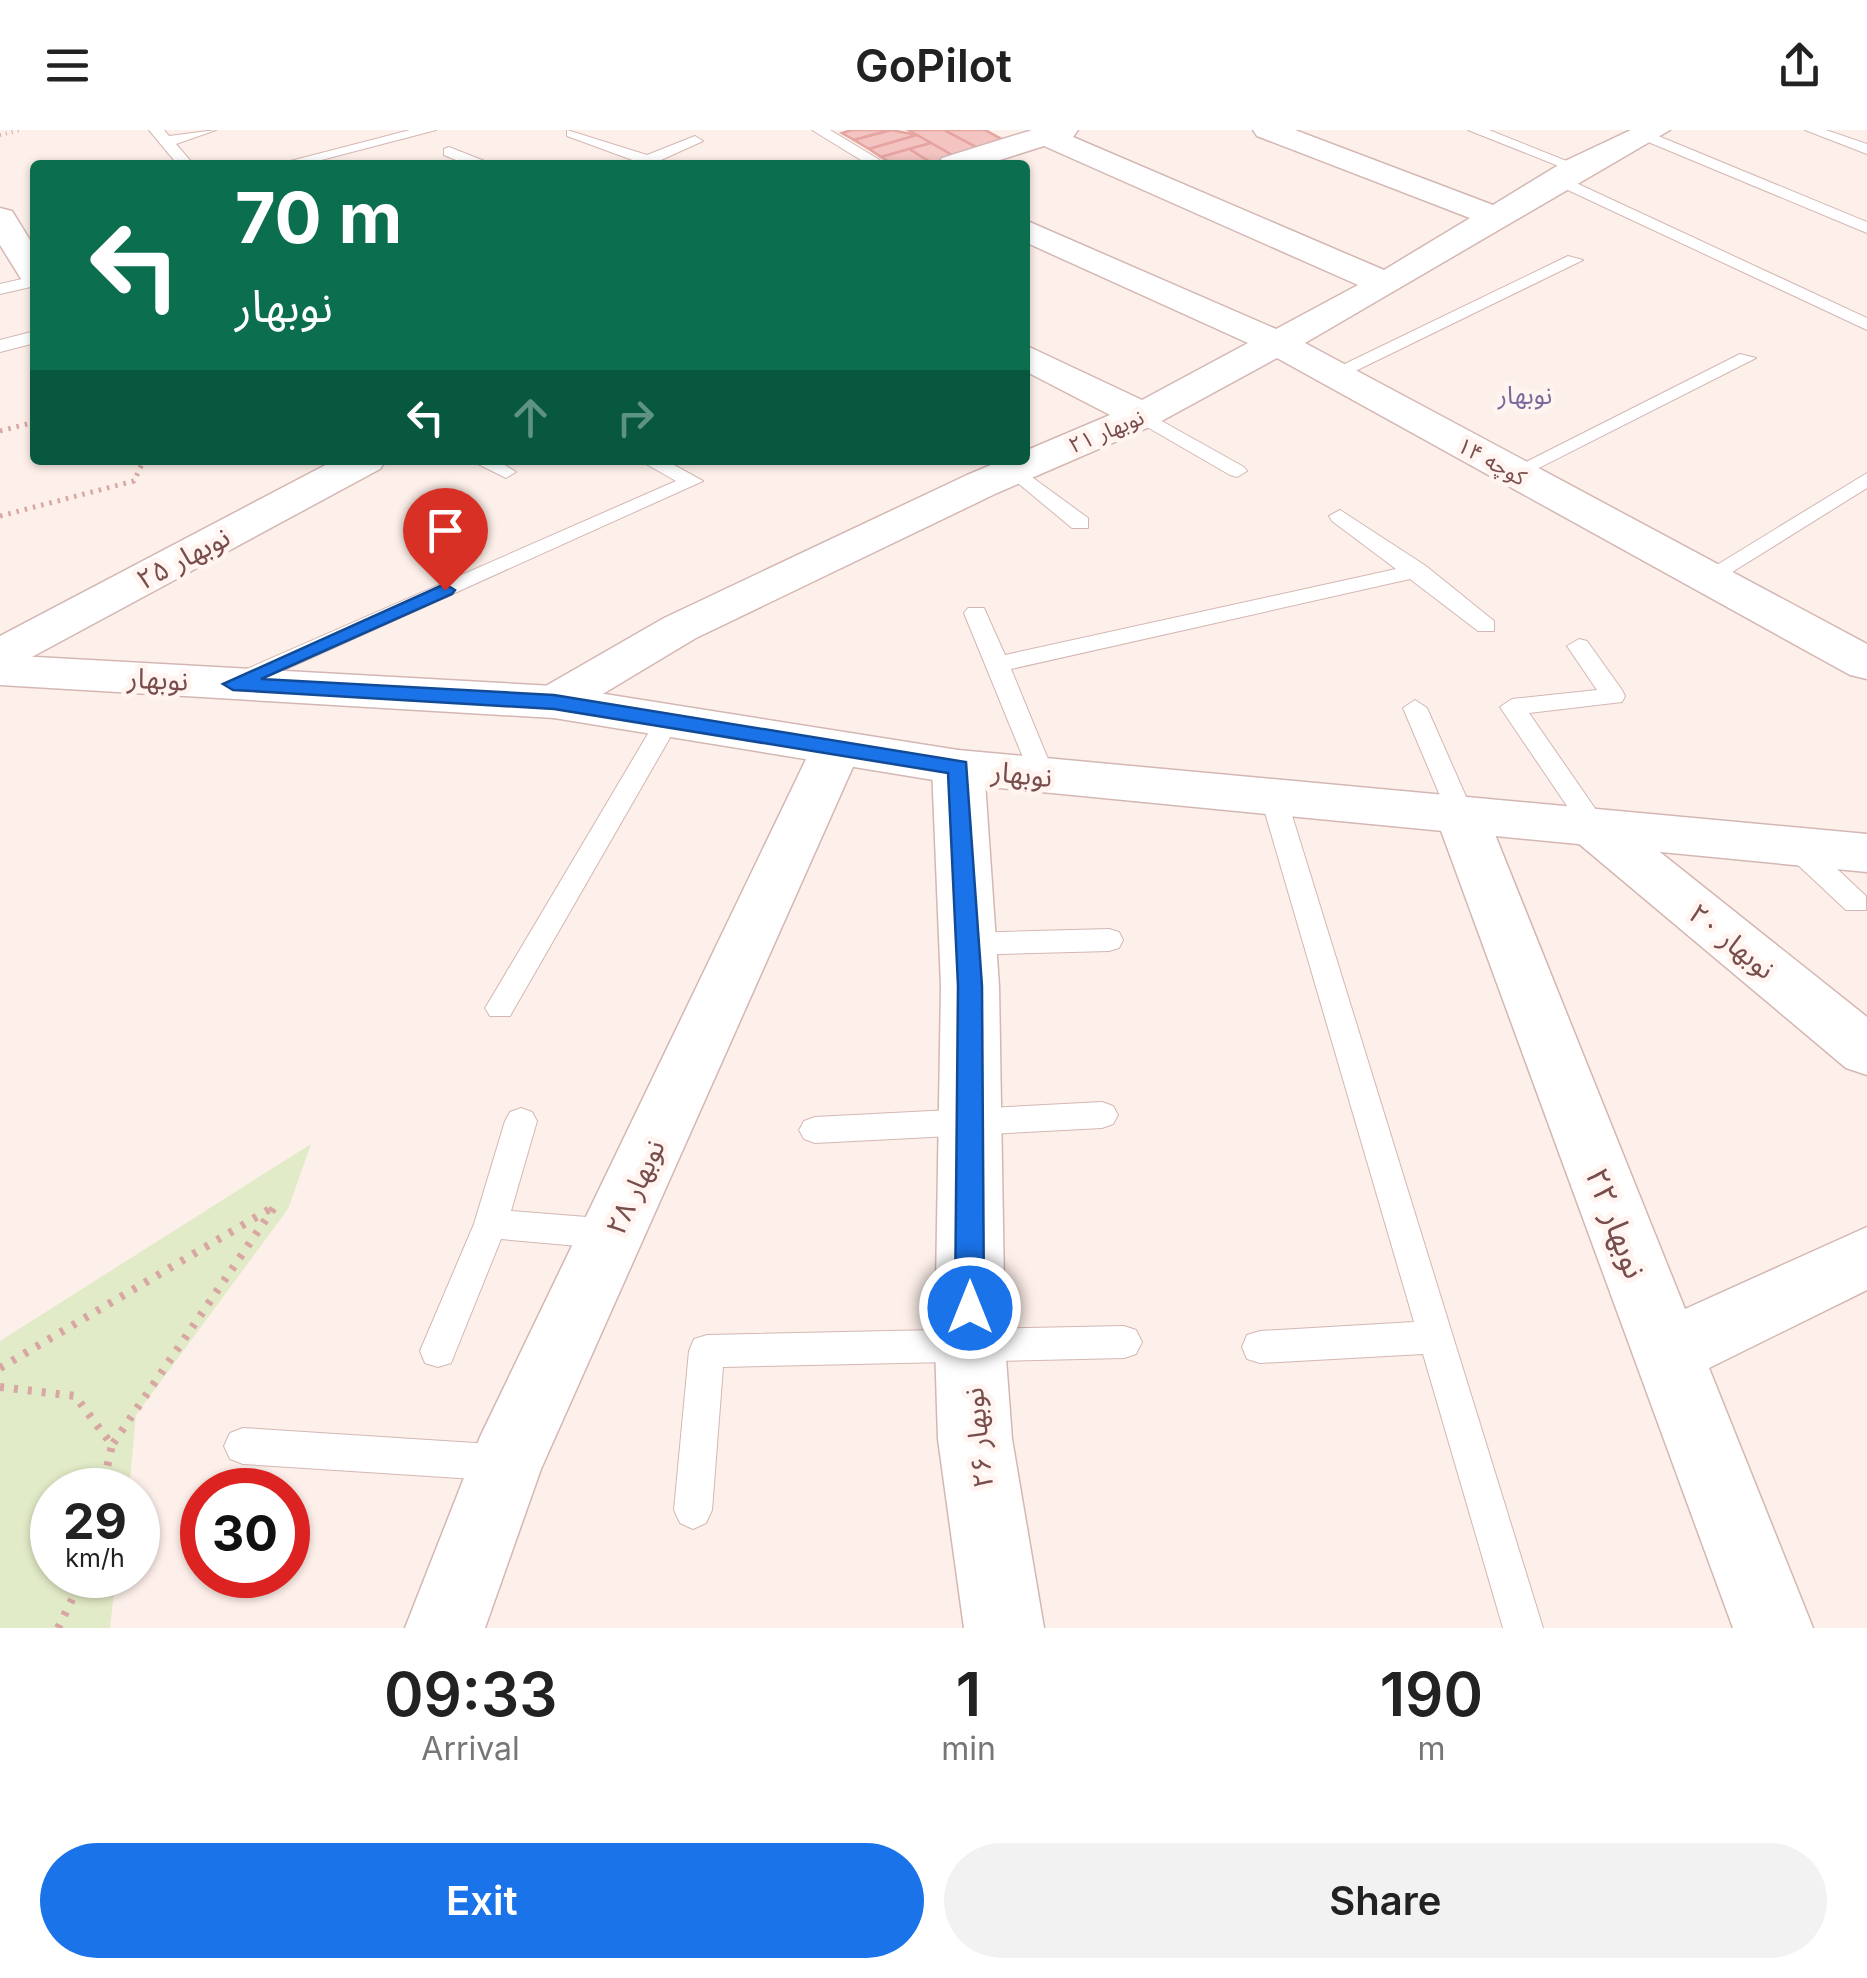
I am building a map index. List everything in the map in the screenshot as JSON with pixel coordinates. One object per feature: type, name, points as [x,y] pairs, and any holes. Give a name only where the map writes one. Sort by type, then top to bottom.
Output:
[{"type":"street","points":[[1268,130],[1499,218]]},
{"type":"street","name":"نوبهار ۲۱","points":[[1030,463],[1142,416],[1278,343],[1643,132]]},
{"type":"street","points":[[969,160],[1055,133],[1225,214],[1386,284]]},
{"type":"street","points":[[4,231],[30,270]]},
{"type":"street","name":"کوچه ۱۴","points":[[1030,232],[1278,343],[1867,664]]},
{"type":"street","points":[[1030,359],[1142,416]]},
{"type":"street","name":"نوبهار ۲۵","points":[[0,656],[357,465]]},
{"type":"street","points":[[952,465],[998,477]]},
{"type":"street","name":"نوبهار ۲۱","points":[[554,702],[680,628],[1026,465]]},
{"type":"street","name":"نوبهار","points":[[0,670],[554,702],[958,767],[1867,853]]},
{"type":"street","name":"نوبهار ۲۸","points":[[445,1628],[506,1463],[835,750]]},
{"type":"street","name":"نوبهار ۲۶","points":[[958,767],[967,944],[970,1345],[975,1439],[1004,1628]]},
{"type":"street","name":"نوبهار ۲۲","points":[[1462,817],[1774,1628]]},
{"type":"street","name":"نوبهار ۲۰","points":[[1597,830],[1867,1051]]},
{"type":"street","points":[[1666,1353],[1867,1257]]},
{"type":"lane","points":[[161,136],[210,130]]},
{"type":"lane","points":[[304,160],[430,130]]},
{"type":"lane","points":[[596,141],[623,130]]},
{"type":"lane","points":[[820,130],[871,160]]},
{"type":"lane","points":[[1475,130],[1867,326]]},
{"type":"lane","points":[[1812,130],[1867,149]]},
{"type":"lane","points":[[1643,132],[1867,228]]},
{"type":"lane","points":[[572,133],[648,160]]},
{"type":"lane","points":[[161,136],[182,160]]},
{"type":"lane","points":[[658,160],[695,142]]},
{"type":"lane","points":[[1334,374],[1574,260]]},
{"type":"lane","points":[[0,288],[30,279]]},
{"type":"lane","points":[[0,346],[30,338]]},
{"type":"lane","points":[[1514,473],[1748,358]]},
{"type":"lane","points":[[1142,416],[1237,471]]},
{"type":"lane","points":[[491,465],[506,472]]},
{"type":"lane","points":[[233,684],[693,480],[660,465]]},
{"type":"lane","points":[[998,477],[1080,523]]},
{"type":"lane","points":[[1705,579],[1867,479]]},
{"type":"lane","points":[[1340,516],[1418,571],[1486,626]]},
{"type":"lane","points":[[998,664],[1418,571]]},
{"type":"lane","points":[[976,613],[1042,776]]},
{"type":"lane","points":[[1579,646],[1612,696],[1512,707],[1597,830]]},
{"type":"lane","points":[[1415,708],[1462,817]]},
{"type":"lane","points":[[500,1008],[667,722]]},
{"type":"lane","points":[[1274,799],[1523,1628]]},
{"type":"lane","points":[[1794,845],[1856,903]]},
{"type":"lane","points":[[967,944],[1110,940]]},
{"type":"lane","points":[[815,1130],[1102,1114]]},
{"type":"lane","points":[[438,1352],[490,1224],[521,1120]]},
{"type":"lane","points":[[490,1224],[614,1234]]},
{"type":"lane","points":[[1260,1347],[1435,1337]]},
{"type":"lane","points":[[693,1510],[707,1351],[1124,1342]]},
{"type":"lane","points":[[243,1446],[506,1463]]},
{"type":"path","points":[[0,134],[21,130]]},
{"type":"path","points":[[0,431],[30,423]]},
{"type":"path","points":[[0,516],[134,481],[141,465]]},
{"type":"path","points":[[0,1368],[275,1206],[112,1444],[107,1468]]},
{"type":"path","points":[[0,1387],[75,1396],[112,1444]]},
{"type":"path","points":[[58,1628],[73,1598]]},
{"type":"green space","points":[[311,1144],[288,1209],[136,1415],[131,1468],[30,1468],[30,1598],[113,1598],[110,1628],[0,1628],[0,1341]]},
{"type":"building","points":[[891,130],[854,140],[842,133]]},
{"type":"building","points":[[891,130],[917,135],[869,149],[854,140]]},
{"type":"building","points":[[908,130],[944,130],[982,150],[959,159]]},
{"type":"building","points":[[944,130],[985,130],[1007,142],[982,150]]},
{"type":"building","points":[[917,135],[931,143],[881,157],[869,149]]},
{"type":"building","points":[[931,143],[959,159],[927,160],[909,149]]},
{"type":"building","points":[[909,149],[927,160],[886,160],[881,157]]},
{"type":"district","name":"نوبهار","points":[[1525,395]]},
{"type":"route","points":[[445,590],[233,684],[554,702],[958,767],[970,986],[970,1308]]}]
